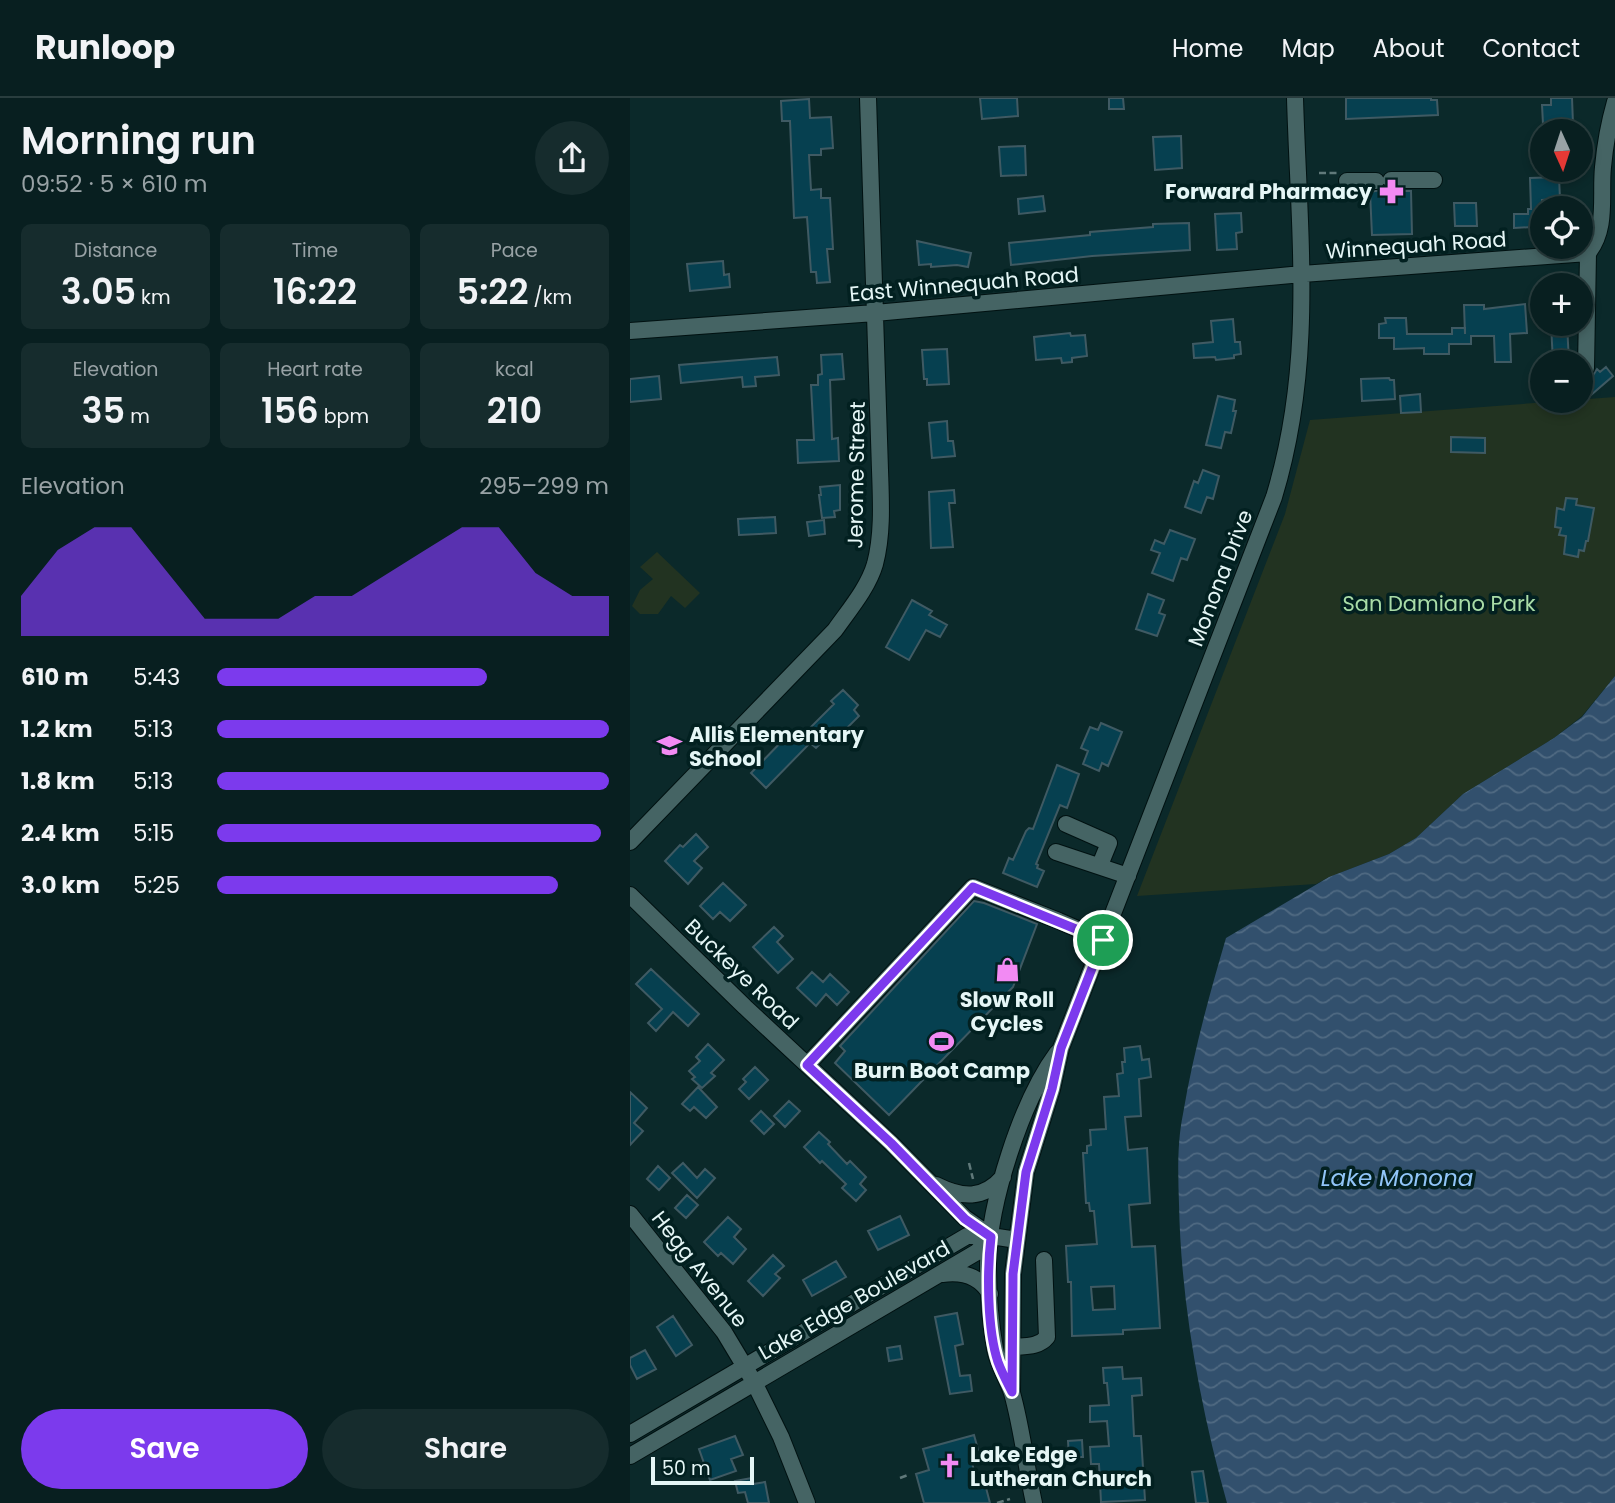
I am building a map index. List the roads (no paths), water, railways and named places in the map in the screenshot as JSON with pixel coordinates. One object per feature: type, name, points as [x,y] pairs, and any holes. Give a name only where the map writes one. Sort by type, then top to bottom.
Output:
[{"type":"street","name":"Jerome Street","points":[[630,842],[835,630],[857,600],[874,564],[881,508],[868,98]]},
{"type":"street","name":"Monona Drive","points":[[1034,1503],[1012,1392],[1013,1285],[1026,1172],[1052,1089],[1061,1048],[1274,497],[1285,461],[1299,381],[1302,274],[1295,98]]},
{"type":"street","points":[[1593,246],[1601,222],[1603,169],[1615,102]]},
{"type":"street","points":[[1347,181],[1434,180]]},
{"type":"street","name":"Winnequah Road","points":[[1302,274],[1530,257]]},
{"type":"street","points":[[1586,350],[1588,259]]},
{"type":"street","name":"East Winnequah Road","points":[[630,331],[876,313],[1302,274]]},
{"type":"street","points":[[1066,824],[1136,854]]},
{"type":"street","points":[[1100,865],[1109,843]]},
{"type":"street","points":[[1056,852],[1128,876]]},
{"type":"street","points":[[807,1065],[973,887],[1103,940]]},
{"type":"street","name":"Buckeye Road","points":[[630,895],[891,1143],[965,1219],[991,1237],[1017,1240]]},
{"type":"street","name":"Monona Drive","points":[[1012,1392],[998,1361],[988,1262],[991,1237],[1004,1177],[1035,1086],[1061,1048]]},
{"type":"street","points":[[927,1181],[948,1191],[973,1196],[992,1188],[1004,1177]]},
{"type":"street","name":"Hegg Avenue","points":[[630,1214],[724,1332],[754,1382],[781,1437],[807,1503]]},
{"type":"street","name":"Lake Edge Boulevard","points":[[630,1434],[967,1236],[991,1237]]},
{"type":"street","name":"Lake Edge Boulevard","points":[[630,1456],[940,1275],[977,1252],[991,1237]]},
{"type":"street","points":[[1013,1347],[1036,1345],[1047,1337],[1044,1260]]},
{"type":"street","points":[[940,1275],[951,1273],[971,1277],[985,1285],[990,1294]]},
{"type":"water","name":"Lake Monona","points":[[1615,676],[1615,1503],[1227,1503],[1200,1392],[1188,1317],[1178,1170],[1181,1125],[1192,1069],[1226,938],[1329,877],[1389,854],[1416,838],[1463,794],[1554,738],[1582,717]]},
{"type":"place","name":"Forward Pharmacy","points":[[1392,191]]},
{"type":"place","name":"Allis Elementary School","points":[[669,746]]},
{"type":"place","name":"Slow Roll Cycles","points":[[1007,970]]},
{"type":"place","name":"Burn Boot Camp","points":[[942,1041]]},
{"type":"place","name":"Lake Edge Lutheran Church","points":[[950,1466]]},
{"type":"park label","name":"San Damiano Park","points":[[1439,603]]}]
